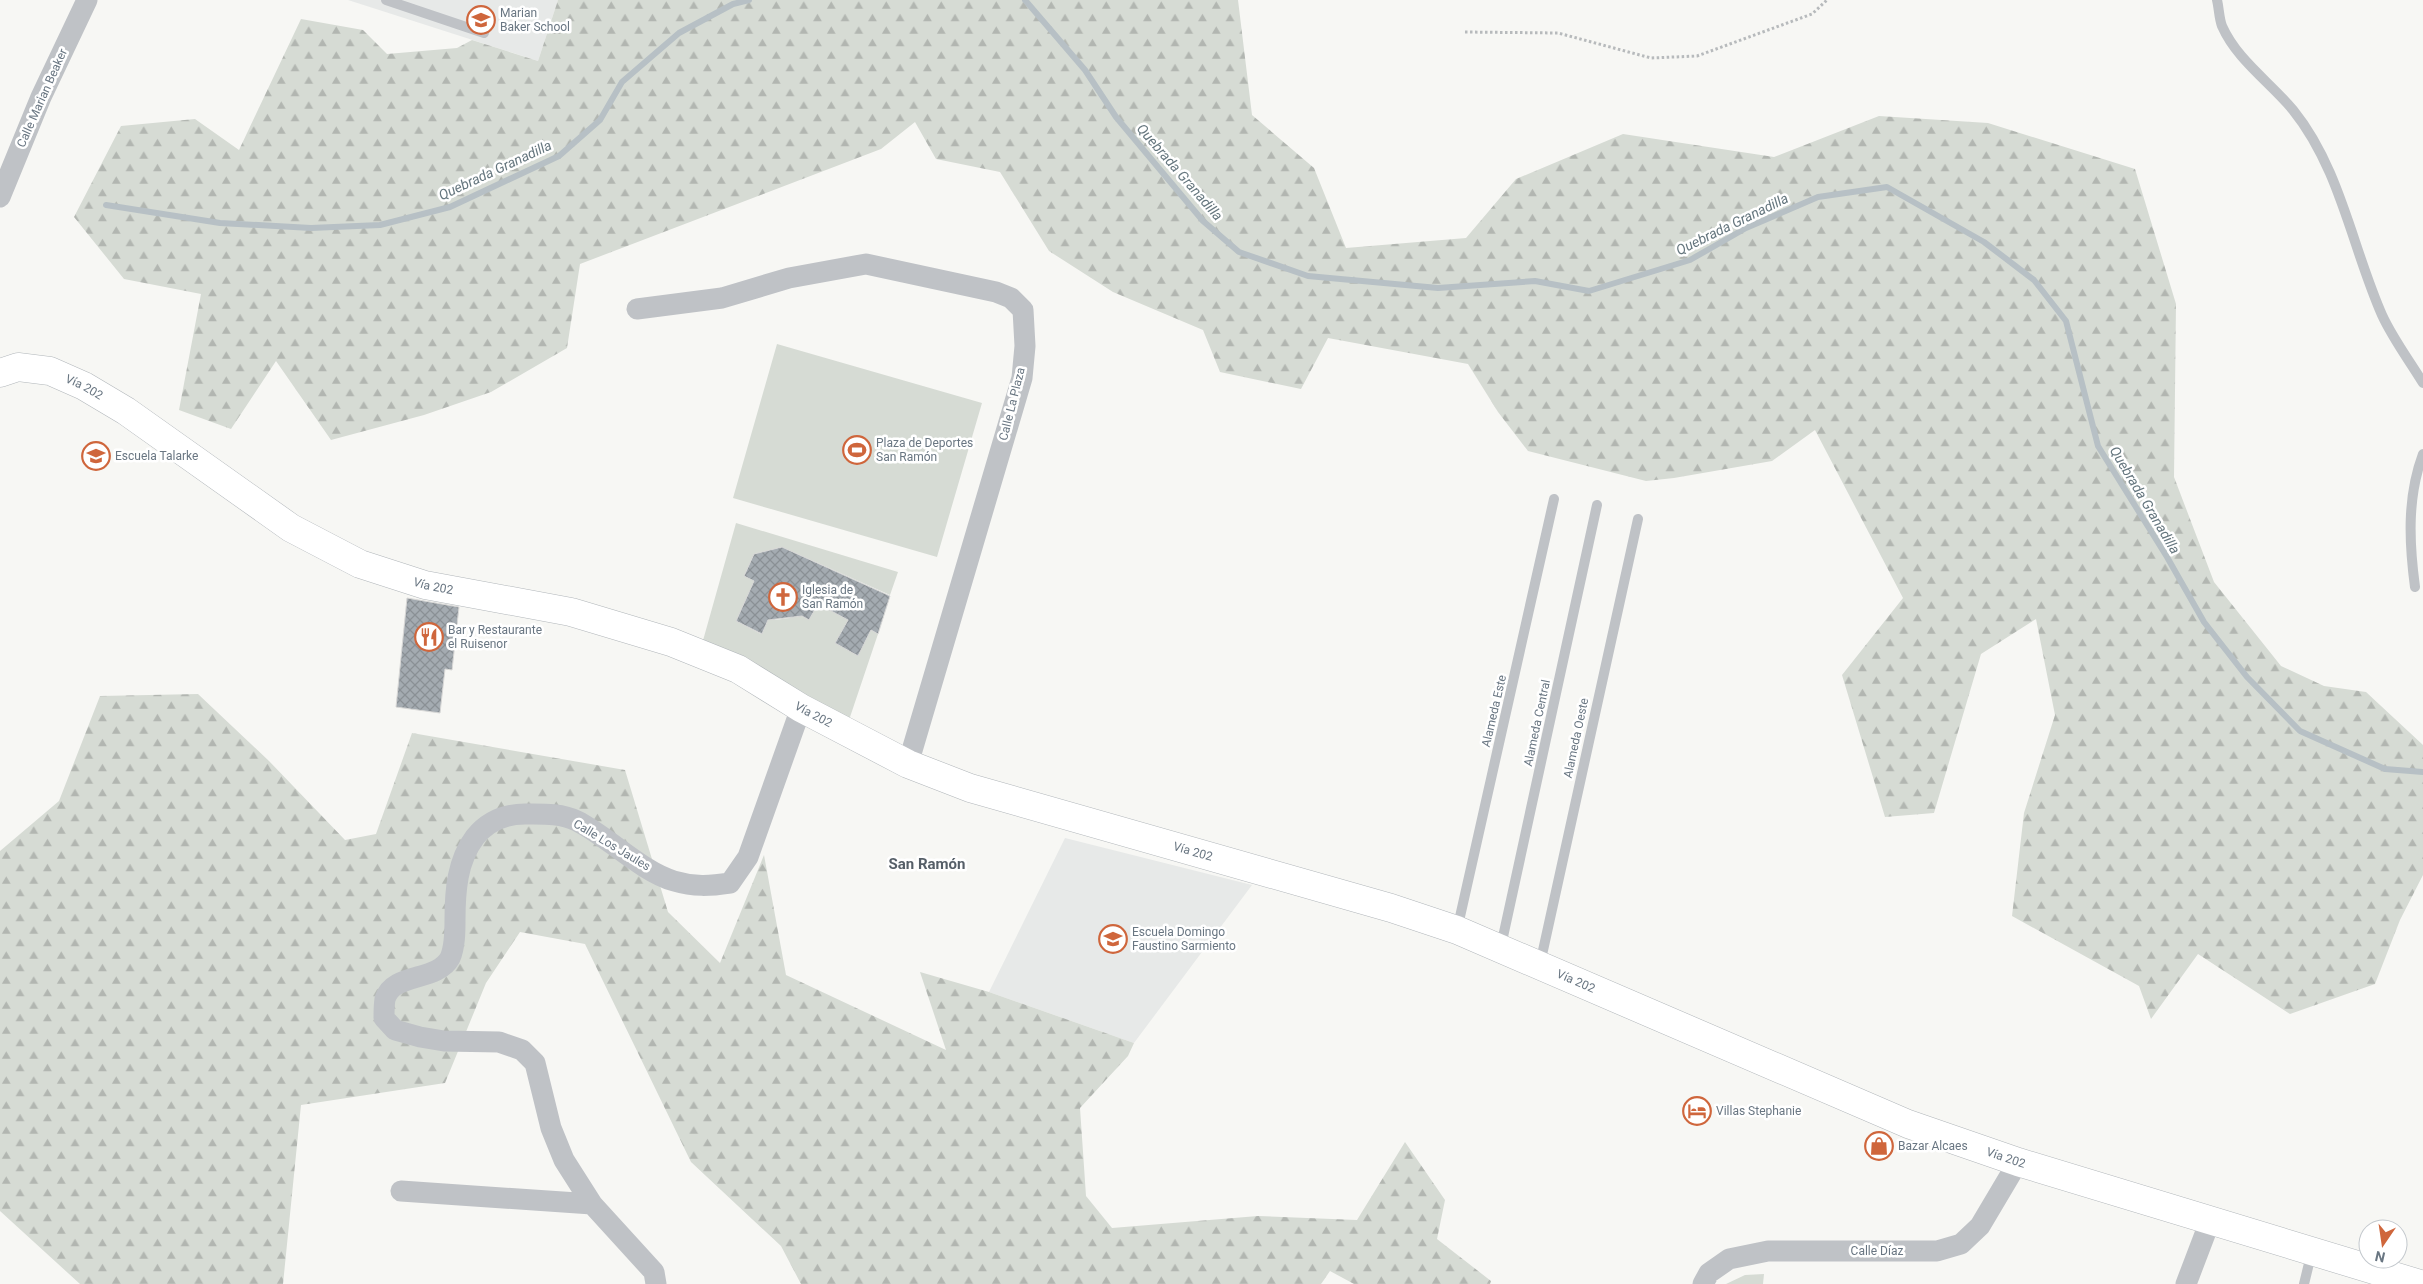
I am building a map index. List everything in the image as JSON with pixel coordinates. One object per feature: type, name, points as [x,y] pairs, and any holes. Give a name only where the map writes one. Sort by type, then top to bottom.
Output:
[{"type":"main road","name":"Vía 202","points":[[0,372],[18,367],[50,371],[84,386],[126,411],[291,528],[360,564],[425,585],[571,612],[670,642],[738,670],[802,708],[908,764],[970,788],[1391,908],[1457,930],[1540,964],[1908,1124],[2018,1162],[2420,1284]]},
{"type":"street","name":"Calle Marian Beaker","points":[[0,196],[41,97],[87,0]]},
{"type":"street","name":"Calle La Plaza","points":[[637,309],[722,298],[789,278],[866,264],[996,292],[1010,298],[1023,310],[1025,346],[1022,378],[908,764]]},
{"type":"street","name":"Calle Los Jaules","points":[[656,1284],[654,1272],[592,1204],[564,1160],[551,1128],[535,1063],[522,1050],[499,1042],[444,1040],[420,1037],[395,1030],[384,1018],[386,998],[394,987],[410,979],[435,972],[450,958],[454,936],[455,885],[464,858],[475,837],[490,822],[514,814],[550,814],[576,820],[672,880],[706,887],[730,883],[748,857],[802,708]]},
{"type":"street","name":"Calle Díaz","points":[[1703,1284],[1709,1273],[1729,1258],[1768,1251],[1937,1251],[1961,1244],[1980,1226],[2018,1162]]},
{"type":"street","points":[[401,1191],[592,1204]]},
{"type":"street","points":[[2186,1284],[2210,1221]]},
{"type":"lane","points":[[386,0],[484,33]]},
{"type":"lane","points":[[2217,0],[2222,26],[2236,48],[2262,80],[2292,110],[2310,136],[2335,187],[2382,315],[2423,383]]},
{"type":"lane","points":[[2416,587],[2409,542],[2415,476],[2423,454]]},
{"type":"lane","name":"Alameda Este","points":[[1457,930],[1554,499]]},
{"type":"lane","name":"Alameda Central","points":[[1500,947],[1597,505]]},
{"type":"lane","name":"Alameda Oeste","points":[[1540,964],[1638,519]]},
{"type":"lane","points":[[2304,1284],[2312,1252]]},
{"type":"path","points":[[1465,32],[1558,33],[1651,58],[1697,56],[1812,14],[1827,0]]},
{"type":"shaded area","name":"Marian Baker School","points":[[348,0],[558,0],[538,61]]},
{"type":"shaded area","name":"Escuela Domingo Faustino Sarmiento","points":[[1065,838],[1252,885],[1134,1043],[989,992]]},
{"type":"green space","points":[[558,0],[1238,0],[1252,115],[1314,168],[1346,248],[1466,238],[1516,179],[1623,134],[1774,157],[1879,116],[1988,123],[2135,169],[2176,304],[2174,477],[2214,582],[2281,666],[2324,686],[2366,692],[2423,745],[2423,875],[2400,920],[2375,984],[2290,1014],[2198,954],[2151,1019],[2139,986],[2012,916],[2024,813],[2055,715],[2036,619],[1981,654],[1934,813],[1885,817],[1842,675],[1903,598],[1815,430],[1772,461],[1646,481],[1528,451],[1498,412],[1468,364],[1328,338],[1301,389],[1220,372],[1203,330],[1113,292],[1049,251],[1000,172],[936,159],[915,122],[881,149],[580,264],[567,348],[491,392],[424,415],[331,440],[276,361],[231,429],[179,410],[201,294],[124,279],[74,217],[121,126],[195,119],[239,150],[301,19],[363,30],[387,54],[457,48],[472,40],[538,61]]},
{"type":"green space","name":"Plaza de Deportes San Ramón","points":[[777,344],[982,403],[937,557],[733,498]]},
{"type":"green space","points":[[736,523],[898,572],[890,595],[782,547],[754,554],[744,576],[754,581],[736,621],[761,634],[771,613],[775,620],[789,618],[790,609],[809,620],[818,604],[848,620],[836,643],[858,656],[871,630],[878,634],[849,720],[702,644]]},
{"type":"green space","points":[[198,694],[269,761],[345,840],[376,834],[412,733],[625,770],[668,912],[720,963],[764,855],[786,975],[946,1050],[920,972],[989,992],[1134,1043],[1128,1056],[1080,1108],[1086,1196],[1112,1228],[1258,1216],[1357,1220],[1405,1142],[1445,1200],[1437,1239],[1491,1281],[1490,1284],[1354,1284],[1330,1271],[1321,1284],[801,1284],[781,1246],[691,1162],[585,944],[520,932],[486,983],[445,1083],[301,1105],[283,1284],[80,1284],[0,1211],[0,851],[59,801],[100,696]]},
{"type":"green space","points":[[1764,1274],[1763,1284],[1726,1284],[1745,1275]]},
{"type":"building","points":[[782,547],[890,596],[878,634],[871,630],[858,656],[835,643],[848,620],[818,604],[809,620],[802,616],[768,620],[762,634],[736,621],[754,581],[744,576],[754,554]]},
{"type":"building","name":"Bar y Restaurante el Ruisenor","points":[[407,598],[459,607],[452,670],[445,669],[440,713],[396,707]]},
{"type":"waterway","name":"Quebrada Granadilla","points":[[106,205],[220,223],[311,228],[380,225],[450,207],[559,156],[600,120],[622,82],[679,33],[733,4],[749,0]]},
{"type":"waterway","name":"Quebrada Granadilla","points":[[1025,0],[1085,70],[1116,117],[1203,221],[1239,252],[1308,276],[1438,288],[1535,281],[1589,291],[1690,260],[1746,228],[1818,197],[1887,187],[1984,242],[2034,280],[2066,321],[2098,446],[2167,557],[2204,622],[2247,677],[2300,731],[2385,769],[2423,772]]},
{"type":"place","name":"Marian Baker School","points":[[481,20]]},
{"type":"place","name":"Plaza de Deportes San Ramón","points":[[857,450]]},
{"type":"place","name":"Escuela Talarke","points":[[96,456]]},
{"type":"place","name":"Iglesia de San Ramón","points":[[783,597]]},
{"type":"place","name":"Bar y Restaurante el Ruisenor","points":[[429,637]]},
{"type":"place","name":"Escuela Domingo Faustino Sarmiento","points":[[1113,939]]},
{"type":"place","name":"Villas Stephanie","points":[[1697,1111]]},
{"type":"place","name":"Bazar Alcaes","points":[[1879,1146]]},
{"type":"district","name":"San Ramón","points":[[927,864]]}]
